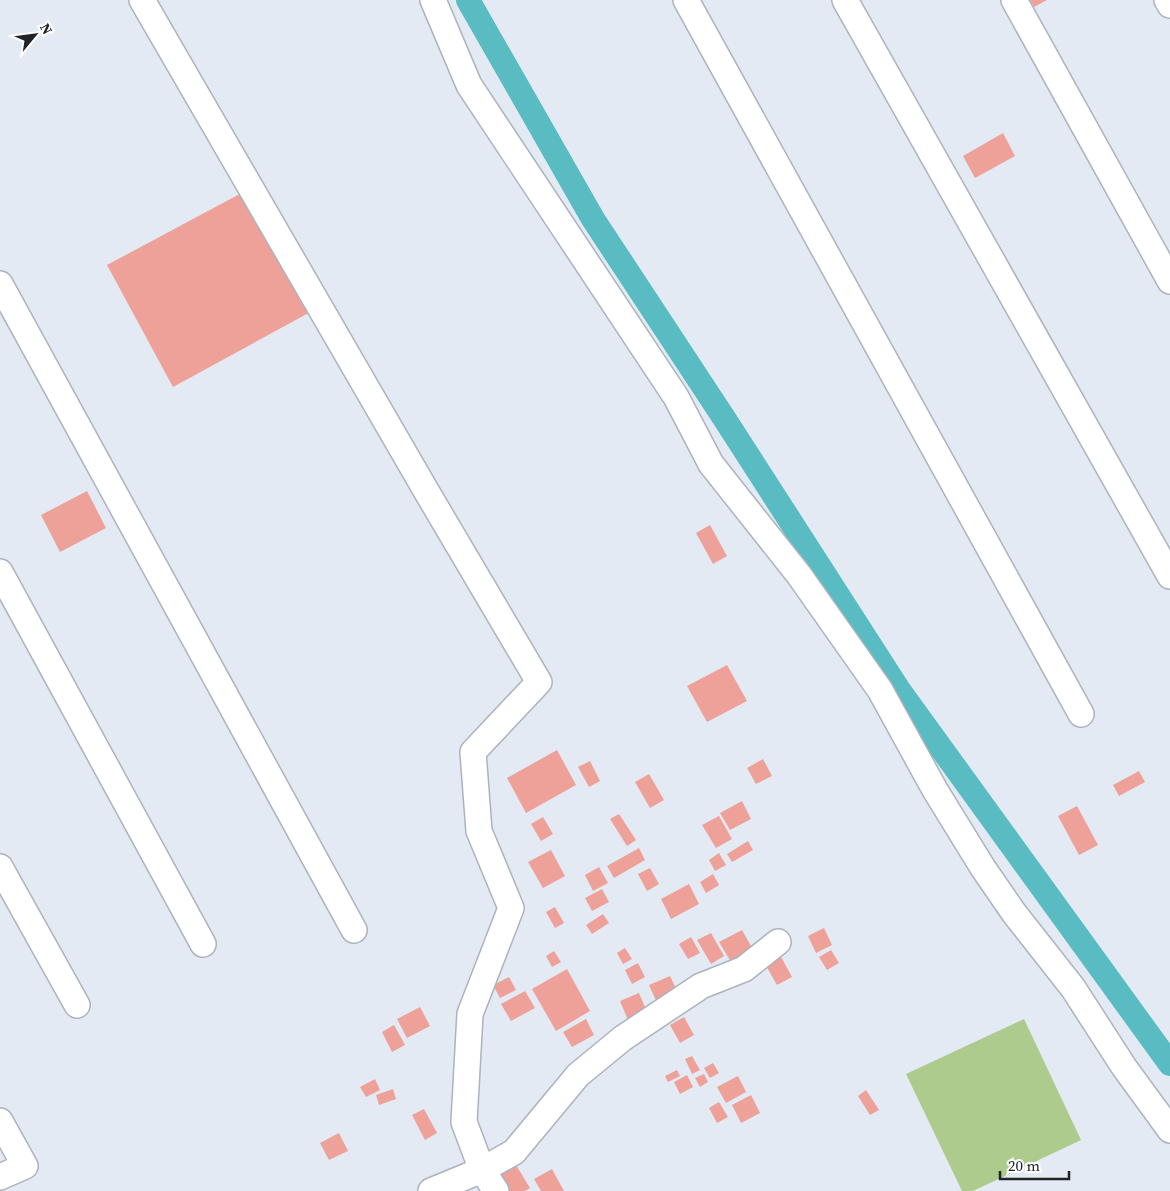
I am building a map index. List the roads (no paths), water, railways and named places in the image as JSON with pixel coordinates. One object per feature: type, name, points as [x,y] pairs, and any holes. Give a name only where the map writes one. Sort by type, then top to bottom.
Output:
[{"type":"street","points":[[142,0],[539,682],[473,752],[479,831],[511,908],[470,1014],[464,1122],[482,1170],[496,1191]]},
{"type":"street","points":[[434,0],[469,85],[676,397],[711,464],[799,575],[880,690],[936,790],[983,868],[1014,913],[1073,988],[1124,1067],[1170,1130]]},
{"type":"street","points":[[686,0],[1080,714]]},
{"type":"street","points":[[845,0],[1170,576]]},
{"type":"street","points":[[1014,0],[1170,281]]},
{"type":"street","points":[[1167,0],[1170,5]]},
{"type":"street","points":[[0,284],[354,930]]},
{"type":"street","points":[[0,572],[203,944]]},
{"type":"street","points":[[0,867],[77,1005]]},
{"type":"street","points":[[431,1191],[482,1170],[514,1152],[578,1075],[623,1038],[700,986],[744,969],[778,942]]},
{"type":"street","points":[[0,1121],[25,1166],[0,1178]]},
{"type":"waterway","points":[[468,0],[593,219],[899,690],[1170,1064]]}]
